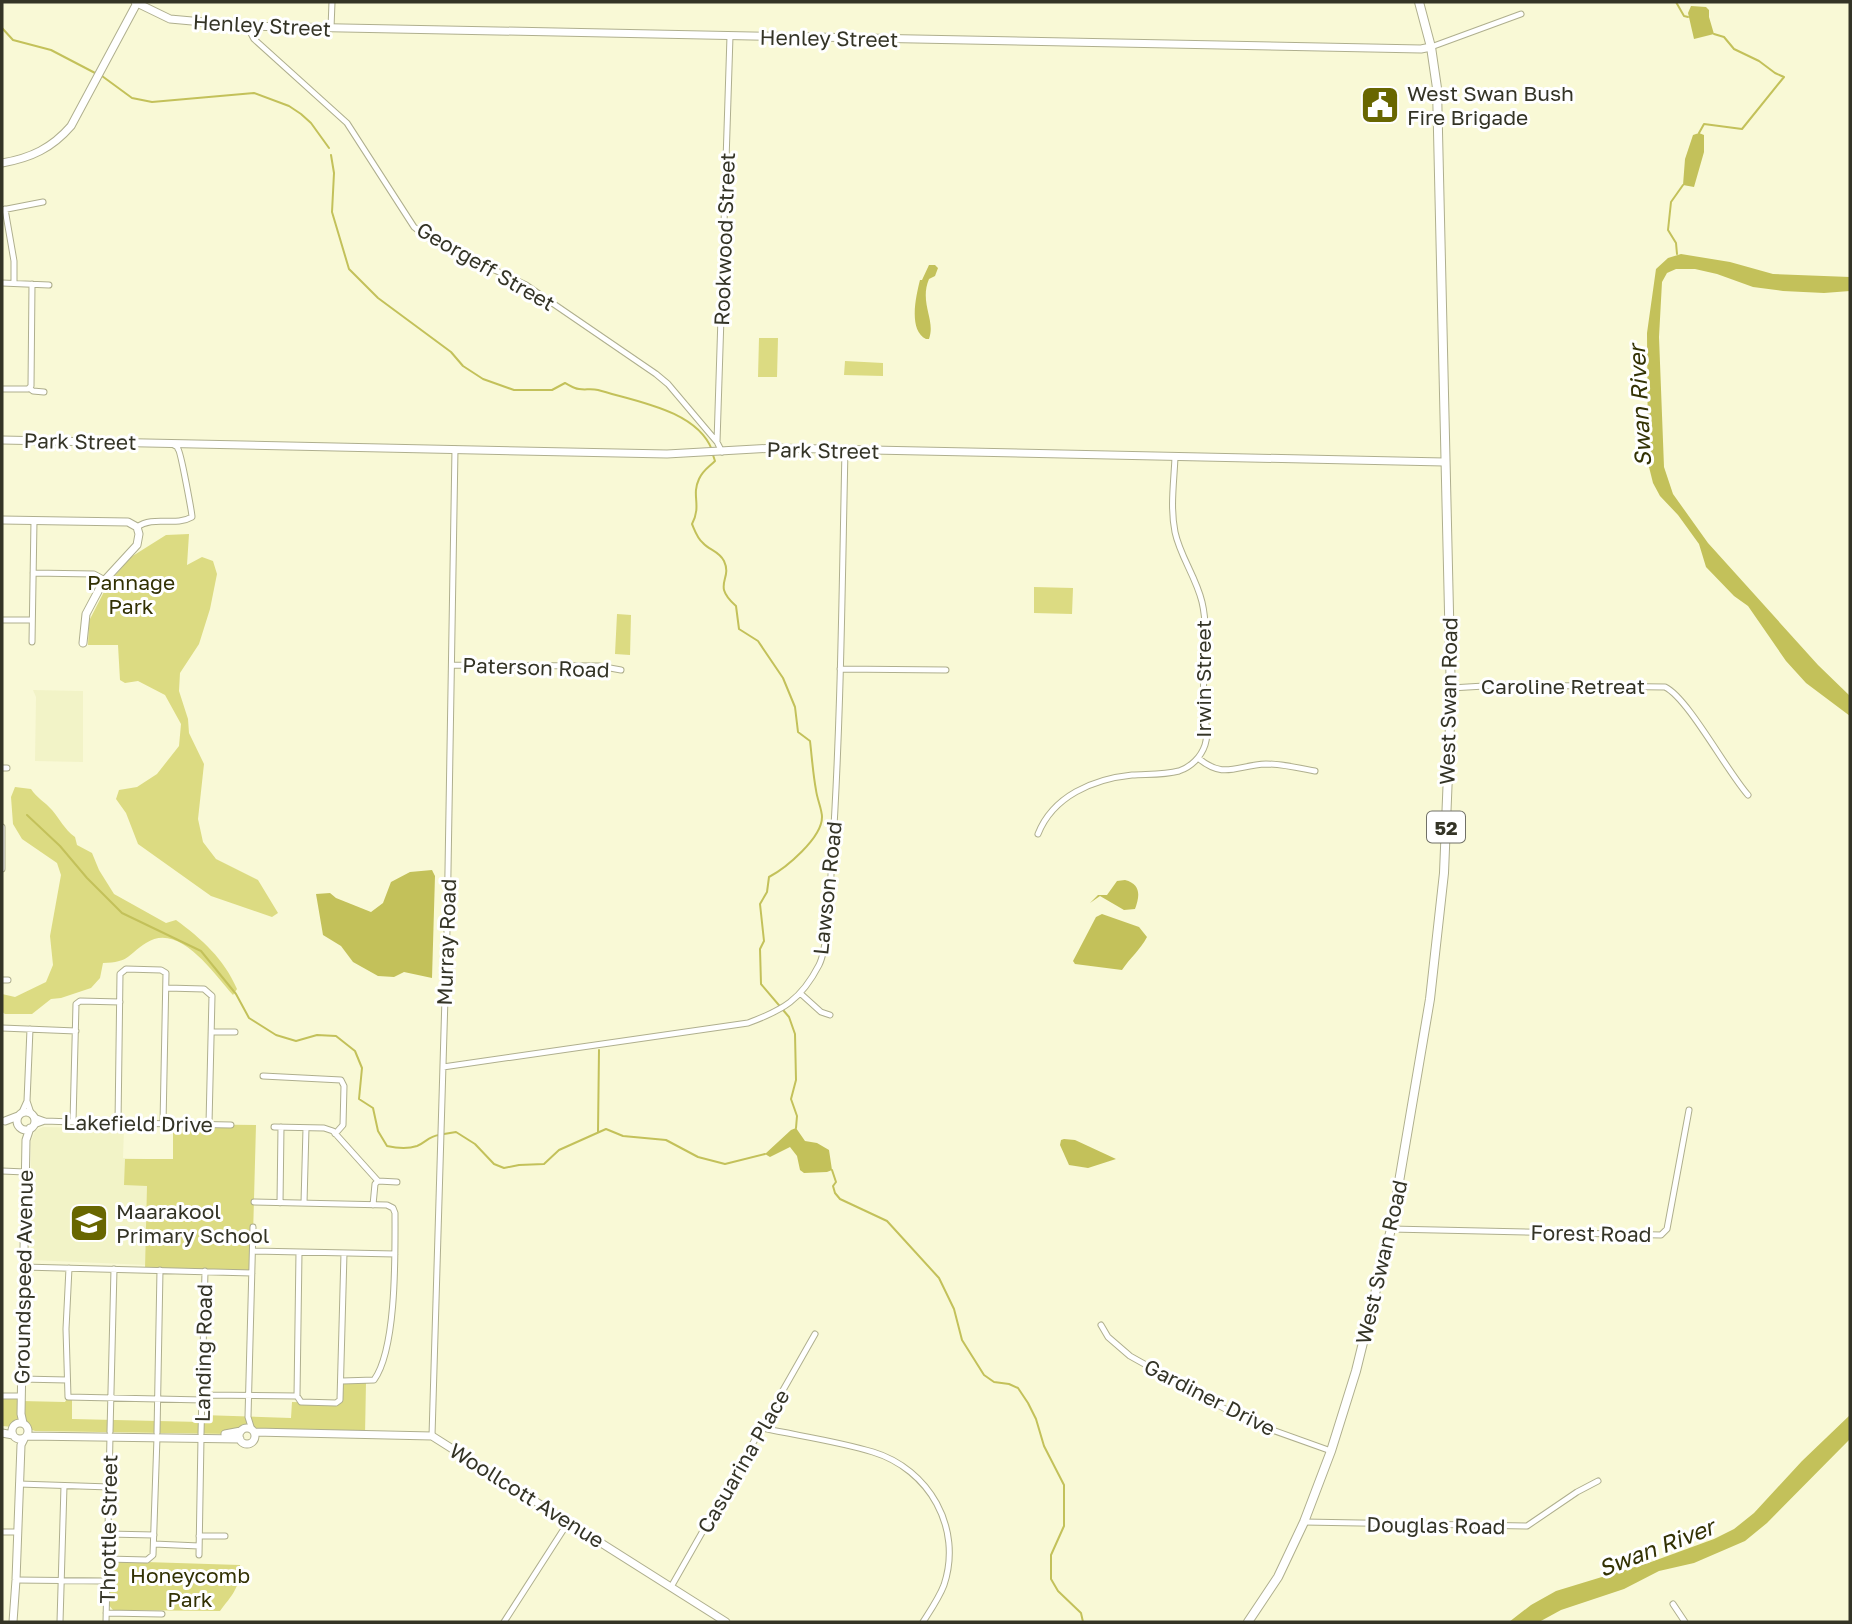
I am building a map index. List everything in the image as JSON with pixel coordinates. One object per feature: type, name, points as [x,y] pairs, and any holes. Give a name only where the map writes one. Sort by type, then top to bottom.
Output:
[{"type":"main road","name":"West Swan Road","points":[[1248,1622],[1278,1577],[1304,1522],[1331,1451],[1356,1371],[1391,1229],[1432,986],[1444,873],[1451,688],[1444,462],[1446,392],[1437,88],[1431,47],[1419,2]]},
{"type":"street","points":[[2,163],[45,150],[58,141],[71,126],[136,2]]},
{"type":"street","name":"Henley Street","points":[[136,2],[170,19],[247,26],[1421,49],[1521,14]]},
{"type":"street","points":[[331,28],[332,2]]},
{"type":"street","name":"Georgeff Street","points":[[247,26],[254,39],[347,123],[414,227],[428,238],[526,285],[656,374],[668,384],[717,442],[722,452]]},
{"type":"street","name":"Rookwood Street","points":[[717,442],[730,36]]},
{"type":"street","points":[[14,283],[14,261],[3,209],[43,202]]},
{"type":"street","points":[[2,283],[49,285]]},
{"type":"street","points":[[29,388],[32,285]]},
{"type":"street","points":[[2,388],[29,388],[44,392]]},
{"type":"street","name":"Park Street","points":[[2,440],[667,454],[775,448],[1444,462]]},
{"type":"street","name":"Park Street","points":[[157,443],[201,444]]},
{"type":"street","points":[[137,527],[149,520],[181,520],[192,517],[179,450],[174,445]]},
{"type":"street","name":"Murray Road","points":[[432,1436],[443,1067],[455,449]]},
{"type":"street","name":"Lawson Road","points":[[443,1067],[748,1023],[777,1013],[800,993],[820,963],[824,948],[836,797],[845,450]]},
{"type":"street","name":"Irwin Street","points":[[1038,834],[1044,819],[1052,811],[1068,796],[1090,784],[1131,775],[1168,774],[1186,769],[1198,758],[1205,744],[1205,620],[1201,598],[1174,530],[1172,504],[1175,457]]},
{"type":"street","points":[[2,520],[128,522],[137,527]]},
{"type":"street","points":[[32,642],[34,520]]},
{"type":"street","points":[[83,643],[86,614],[104,580],[137,545],[137,527]]},
{"type":"street","points":[[33,573],[94,574],[104,580]]},
{"type":"street","points":[[2,620],[32,620]]},
{"type":"street","name":"Paterson Road","points":[[452,665],[599,666],[621,670]]},
{"type":"street","points":[[840,669],[947,670]]},
{"type":"street","name":"Caroline Retreat","points":[[1451,688],[1501,685],[1665,687],[1677,695],[1748,795]]},
{"type":"street","points":[[1198,758],[1218,771],[1270,764],[1315,771]]},
{"type":"street","points":[[2,827],[2,869]]},
{"type":"street","points":[[118,1123],[120,974],[123,970],[163,971],[167,977],[163,1124]]},
{"type":"street","points":[[167,988],[208,990],[212,996],[209,1124]]},
{"type":"street","points":[[800,993],[821,1012],[830,1016]]},
{"type":"street","points":[[73,1122],[77,1002],[120,1002]]},
{"type":"street","points":[[2,1028],[76,1031]]},
{"type":"street","points":[[3,1121],[26,1120],[30,1029]]},
{"type":"street","points":[[212,1032],[235,1032]]},
{"type":"street","points":[[263,1076],[341,1080],[344,1086],[343,1125],[335,1134]]},
{"type":"street","name":"Forest Road","points":[[1391,1229],[1661,1235],[1667,1229],[1689,1110]]},
{"type":"street","name":"Lakefield Drive","points":[[26,1120],[231,1125]]},
{"type":"street","name":"Groundspeed Avenue","points":[[20,1433],[26,1120]]},
{"type":"street","points":[[274,1127],[324,1128],[335,1134],[378,1181],[397,1182]]},
{"type":"street","points":[[280,1203],[282,1127]]},
{"type":"street","points":[[304,1203],[306,1128]]},
{"type":"street","points":[[2,1171],[25,1172]]},
{"type":"street","points":[[373,1205],[374,1187],[378,1181]]},
{"type":"street","points":[[254,1202],[373,1205],[393,1208],[394,1300],[383,1359],[374,1380],[342,1381]]},
{"type":"street","points":[[253,1227],[248,1395],[248,1417],[253,1434]]},
{"type":"street","points":[[253,1251],[395,1254]]},
{"type":"street","points":[[299,1252],[297,1396],[301,1402],[336,1403],[340,1398],[344,1254]]},
{"type":"street","points":[[23,1267],[252,1273]]},
{"type":"street","points":[[69,1268],[66,1329],[68,1397],[157,1399],[297,1396]]},
{"type":"street","name":"Throttle Street","points":[[106,1622],[114,1269]]},
{"type":"street","points":[[107,1559],[148,1560],[153,1555],[160,1270]]},
{"type":"street","name":"Landing Road","points":[[199,1555],[205,1271]]},
{"type":"street","name":"Gardiner Drive","points":[[1101,1325],[1108,1337],[1130,1356],[1214,1403],[1250,1422],[1331,1451]]},
{"type":"street","name":"Casuarina Place","points":[[671,1587],[815,1334]]},
{"type":"street","points":[[21,1379],[67,1380]]},
{"type":"street","points":[[2,1396],[21,1396]]},
{"type":"street","points":[[241,1433],[248,1417]]},
{"type":"street","points":[[762,1428],[875,1452],[898,1464],[925,1486],[942,1511],[948,1535],[949,1563],[944,1585],[923,1622]]},
{"type":"street","name":"Woollcott Avenue","points":[[2,1430],[20,1433],[201,1436],[241,1433],[432,1436],[726,1622]]},
{"type":"street","points":[[13,1622],[20,1433]]},
{"type":"street","name":"Woollcott Avenue","points":[[241,1433],[248,1444],[253,1434]]},
{"type":"street","name":"Douglas Road","points":[[1304,1522],[1527,1526],[1598,1481]]},
{"type":"street","points":[[19,1484],[110,1487]]},
{"type":"street","points":[[60,1622],[64,1486]]},
{"type":"street","points":[[504,1622],[569,1521]]},
{"type":"street","points":[[2,1532],[18,1532]]},
{"type":"street","points":[[108,1534],[154,1535]]},
{"type":"street","points":[[199,1536],[225,1536]]},
{"type":"street","points":[[154,1544],[199,1546]]},
{"type":"street","points":[[16,1580],[106,1581]]},
{"type":"street","points":[[1673,1606],[1685,1622]]},
{"type":"street","points":[[106,1613],[162,1614]]},
{"type":"street","points":[[151,1622],[152,1614]]},
{"type":"shaded area","points":[[1691,6],[1706,7],[1709,10],[1714,34],[1694,39],[1688,13]]},
{"type":"shaded area","points":[[1693,135],[1704,135],[1704,152],[1694,187],[1683,185],[1685,159]]},
{"type":"shaded area","name":"Swan River","points":[[1681,254],[1730,262],[1773,274],[1850,277],[1850,291],[1824,293],[1753,287],[1717,274],[1695,269],[1676,269],[1667,273],[1662,282],[1659,337],[1664,467],[1673,494],[1708,543],[1818,665],[1850,696],[1850,716],[1806,683],[1786,661],[1748,606],[1734,596],[1706,567],[1699,544],[1660,496],[1653,483],[1648,463],[1647,333],[1656,269],[1668,258]]},
{"type":"shaded area","points":[[929,265],[938,268],[926,288],[931,332],[929,339],[926,339],[920,335],[917,328],[915,312],[920,280]]},
{"type":"shaded area","points":[[33,690],[83,691],[83,762],[35,761],[36,697]]},
{"type":"shaded area","points":[[432,870],[435,876],[432,978],[404,972],[394,977],[378,976],[353,962],[341,946],[323,935],[316,894],[330,893],[371,912],[383,903],[391,882],[410,872]]},
{"type":"shaded area","points":[[1125,880],[1137,888],[1138,900],[1135,909],[1124,910],[1100,896],[1090,903],[1098,895],[1107,895],[1117,881]]},
{"type":"shaded area","points":[[1102,914],[1139,927],[1147,937],[1122,970],[1075,964],[1073,961],[1096,917]]},
{"type":"shaded area","name":"Maarakool Primary School","points":[[43,1127],[124,1129],[123,1158],[147,1159],[147,1265],[31,1260],[31,1141],[35,1131]]},
{"type":"shaded area","points":[[796,1128],[805,1141],[817,1143],[829,1150],[832,1170],[804,1173],[790,1147],[770,1157],[765,1154]]},
{"type":"shaded area","points":[[1064,1139],[1075,1140],[1116,1159],[1088,1168],[1069,1165],[1060,1145]]},
{"type":"shaded area","points":[[1850,1415],[1850,1439],[1767,1523],[1745,1541],[1694,1563],[1659,1571],[1624,1589],[1561,1610],[1539,1622],[1509,1622],[1556,1591],[1651,1562],[1734,1529],[1754,1513]]},
{"type":"green space","points":[[759,338],[778,338],[777,377],[758,377]]},
{"type":"green space","points":[[845,361],[883,363],[883,376],[844,375]]},
{"type":"green space","name":"Pannage Park","points":[[189,534],[187,565],[202,557],[213,561],[217,574],[199,644],[180,673],[179,691],[188,719],[189,733],[204,764],[198,819],[203,842],[216,859],[258,880],[278,913],[272,917],[211,896],[138,844],[126,813],[116,799],[119,790],[137,787],[157,774],[179,746],[181,724],[165,695],[138,681],[125,683],[120,680],[118,645],[88,645],[89,621],[108,584],[131,557],[166,535]]},
{"type":"green space","points":[[1034,587],[1073,588],[1072,614],[1034,613]]},
{"type":"green space","points":[[617,614],[631,615],[630,655],[615,654]]},
{"type":"green space","points":[[15,787],[31,789],[75,837],[77,845],[92,853],[114,894],[166,923],[176,920],[203,942],[232,978],[237,989],[233,995],[195,953],[171,939],[158,938],[146,943],[123,960],[103,963],[100,978],[91,988],[51,999],[32,1014],[2,1012],[2,994],[15,997],[46,982],[53,965],[50,936],[61,875],[57,863],[22,839],[13,824],[11,797]]},
{"type":"green space","points":[[173,1124],[256,1125],[252,1273],[145,1269],[147,1186],[124,1185],[125,1159],[173,1159]]},
{"type":"green space","points":[[342,1381],[366,1382],[365,1435],[248,1428],[230,1434],[35,1431],[23,1423],[17,1423],[13,1427],[2,1426],[2,1396],[21,1396],[21,1401],[65,1402],[68,1397],[72,1399],[72,1419],[201,1422],[202,1415],[291,1418],[292,1402],[336,1403],[340,1400]]},
{"type":"green space","name":"Honeycomb Park","points":[[114,1561],[240,1565],[240,1573],[235,1590],[220,1611],[113,1610],[108,1604],[109,1565]]},
{"type":"waterway","points":[[1676,2],[1684,16],[1688,17]]},
{"type":"waterway","points":[[2,28],[13,40],[51,50],[97,74]]},
{"type":"waterway","points":[[1699,133],[1704,124],[1742,129],[1784,77],[1734,49],[1724,37],[1714,34]]},
{"type":"waterway","points":[[102,76],[132,98],[152,102],[254,93],[289,106],[301,114],[329,148]]},
{"type":"waterway","points":[[331,155],[334,173],[332,212],[349,269],[378,298],[451,352],[463,366],[483,379],[514,390],[552,390],[565,383],[578,389],[598,390],[646,403],[679,416],[693,425],[704,436],[712,450]]},
{"type":"waterway","points":[[1677,254],[1676,243],[1668,230],[1671,202],[1683,185]]},
{"type":"waterway","points":[[713,455],[715,461],[702,473],[697,485],[696,511],[692,524],[701,541],[724,561],[725,592],[736,606],[739,629],[758,641],[783,678],[795,707],[798,732],[810,741],[822,814],[820,825],[810,843],[793,860],[769,877],[767,892],[760,904],[764,941],[760,949],[761,984],[789,1017],[795,1034],[796,1080],[791,1099],[797,1116],[796,1128]]},
{"type":"waterway","points":[[27,815],[60,846],[122,913],[201,951],[236,994],[249,1018],[276,1035],[296,1041],[317,1035],[336,1036],[355,1051],[362,1068],[359,1099],[373,1108],[378,1131],[387,1146],[413,1147],[439,1135]]},
{"type":"waterway","points":[[598,1132],[599,1050]]},
{"type":"waterway","points":[[444,1134],[456,1132],[475,1144],[494,1164],[504,1168],[544,1164],[559,1150],[606,1129],[623,1136],[666,1140],[698,1157],[725,1164],[765,1154]]},
{"type":"waterway","points":[[832,1170],[836,1182],[833,1186],[840,1199],[887,1221],[939,1278],[954,1309],[962,1340],[984,1375],[994,1382],[1018,1388],[1028,1403],[1044,1446],[1064,1485],[1064,1526],[1051,1555],[1051,1579],[1058,1591],[1081,1613],[1083,1622]]},
{"type":"place","name":"West Swan Bush Fire Brigade","points":[[1380,105]]},
{"type":"place","name":"Maarakool Primary School","points":[[89,1223]]}]
